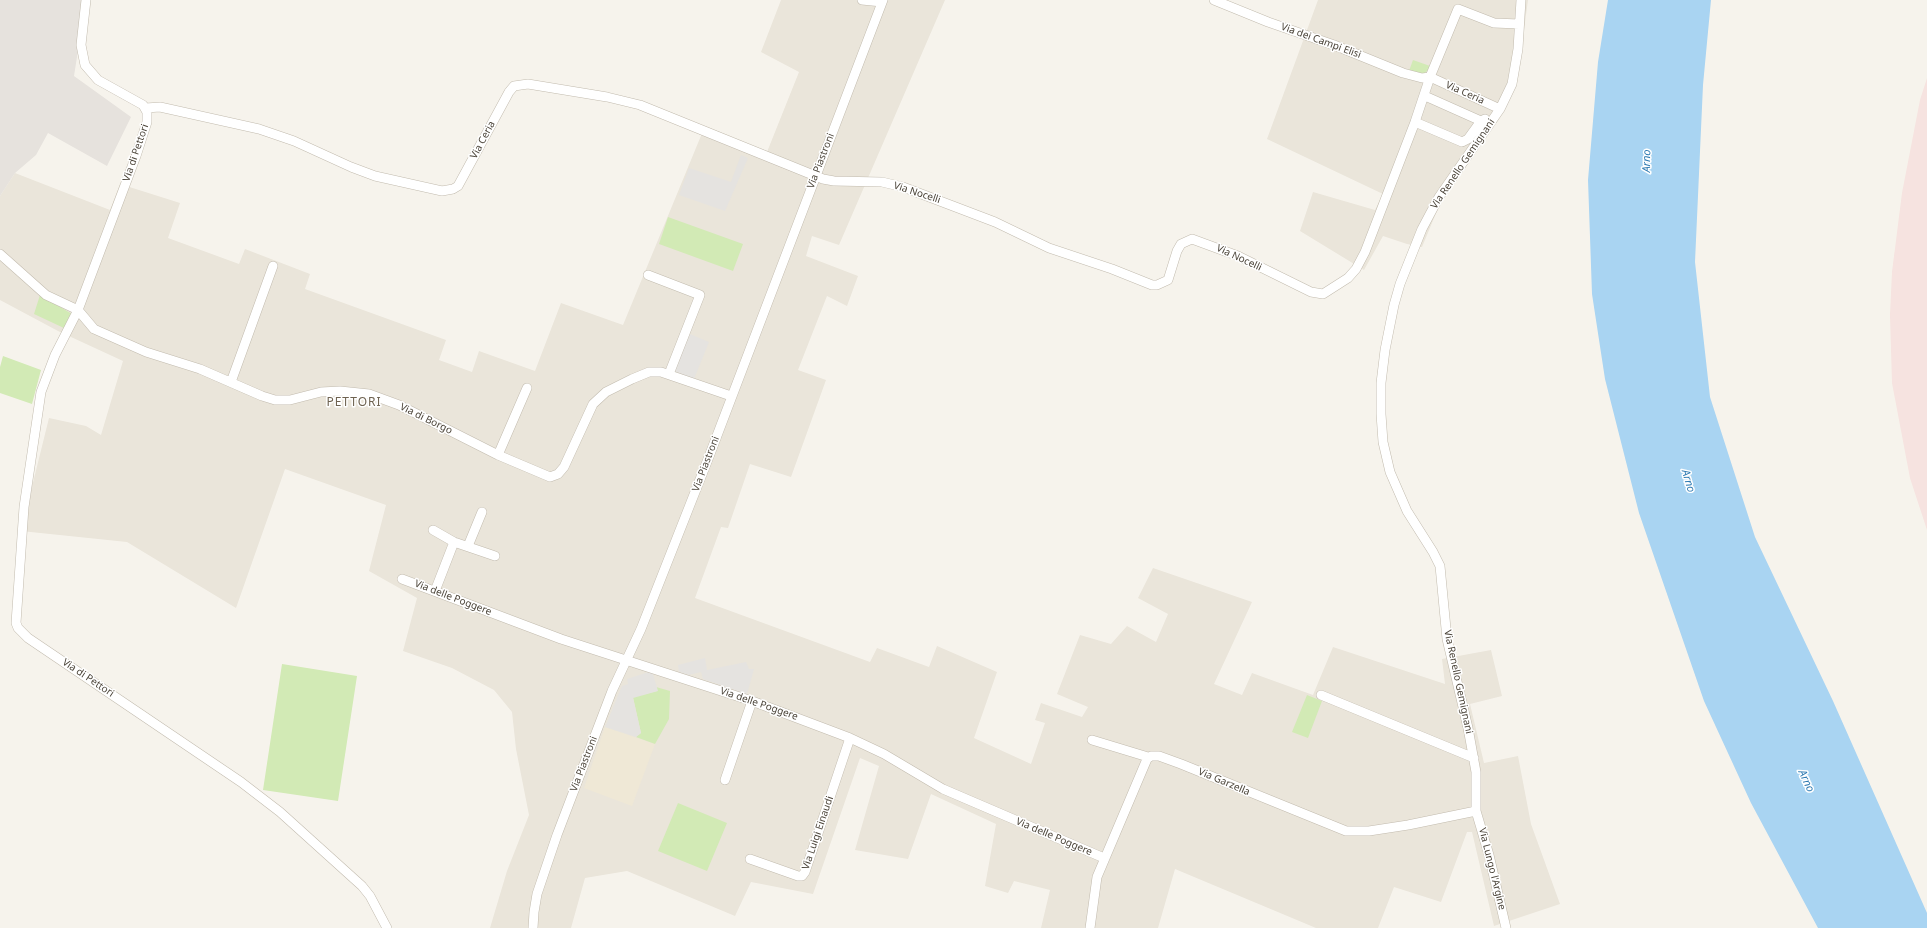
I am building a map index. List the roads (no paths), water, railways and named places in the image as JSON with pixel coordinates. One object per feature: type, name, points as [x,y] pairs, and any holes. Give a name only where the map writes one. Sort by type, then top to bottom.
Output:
[{"type":"street","points":[[86,0],[82,45],[86,65],[98,80],[139,102],[146,108]]},
{"type":"street","points":[[862,0],[882,1]]},
{"type":"street","name":"Via dei Campi Elisi","points":[[1214,0],[1268,22],[1314,37],[1403,73],[1422,78],[1430,78]]},
{"type":"street","name":"Via Renello Gemignani","points":[[1476,811],[1477,782],[1474,758],[1447,639],[1440,566],[1433,552],[1410,517],[1397,492],[1386,459],[1381,414],[1381,383],[1387,338],[1394,305],[1400,284],[1422,229],[1439,197],[1498,112],[1512,84],[1517,55],[1521,0]]},
{"type":"street","name":"Via Piastroni","points":[[534,928],[535,905],[544,870],[596,732],[627,661],[731,396],[882,1]]},
{"type":"street","name":"Via Nocelli","points":[[815,176],[834,181],[882,182],[903,187],[995,222],[1048,248],[1112,269],[1152,285],[1161,284],[1168,280],[1177,251],[1181,244],[1192,239],[1238,256],[1311,292],[1323,294],[1348,278],[1361,262],[1425,96],[1430,78],[1458,10],[1494,23],[1519,24]]},
{"type":"street","name":"Via Ceria","points":[[1430,78],[1498,112]]},
{"type":"street","name":"Via Ceria","points":[[146,108],[160,107],[259,129],[294,141],[351,167],[375,176],[442,191],[453,189],[458,186],[511,89],[519,84],[528,84],[606,97],[640,105],[683,121],[815,176]]},
{"type":"street","points":[[1425,96],[1481,121]]},
{"type":"street","name":"Via di Pettori","points":[[146,108],[147,122],[140,144],[78,310],[55,355],[41,392],[24,507],[16,623],[18,628],[35,642],[241,782],[280,812],[362,886],[370,896],[387,928]]},
{"type":"street","points":[[1415,122],[1462,142],[1468,139],[1481,121],[1498,112]]},
{"type":"street","points":[[0,254],[46,295],[78,310]]},
{"type":"street","points":[[231,382],[273,266]]},
{"type":"street","points":[[648,275],[700,295],[670,374]]},
{"type":"street","name":"Via di Borgo","points":[[78,310],[94,329],[146,352],[200,369],[275,400],[290,400],[321,392],[340,391],[368,394],[398,405],[498,455],[550,478],[561,471],[567,462],[589,410],[597,400],[621,384],[643,374],[654,372],[670,374],[731,396]]},
{"type":"street","points":[[69,329],[87,322]]},
{"type":"street","points":[[498,455],[527,388]]},
{"type":"street","points":[[468,546],[482,512]]},
{"type":"street","points":[[433,530],[454,542],[494,556]]},
{"type":"street","points":[[435,590],[454,542]]},
{"type":"street","name":"Via delle Poggere","points":[[402,579],[435,590],[548,634],[752,701],[850,738],[884,754],[943,789],[1104,858]]},
{"type":"street","points":[[1321,695],[1474,758]]},
{"type":"street","points":[[725,780],[752,701]]},
{"type":"street","name":"Via Luigi Einaudi","points":[[750,859],[798,876],[802,876],[805,872],[850,738]]},
{"type":"street","name":"Via Garzella","points":[[1092,740],[1148,757],[1156,755],[1346,831],[1369,831],[1408,825],[1476,811]]},
{"type":"street","points":[[1090,928],[1096,883],[1104,858],[1148,757]]},
{"type":"street","name":"Via Lungo l'Argine","points":[[1476,811],[1489,855],[1506,928]]},
{"type":"water","name":"Arno","points":[[1608,0],[1711,0],[1703,85],[1695,262],[1710,397],[1755,537],[1833,701],[1927,913],[1927,928],[1818,928],[1751,803],[1704,701],[1639,513],[1605,379],[1592,294],[1588,180],[1598,62]]},
{"type":"district","name":"PETTORI","points":[[354,403]]}]
